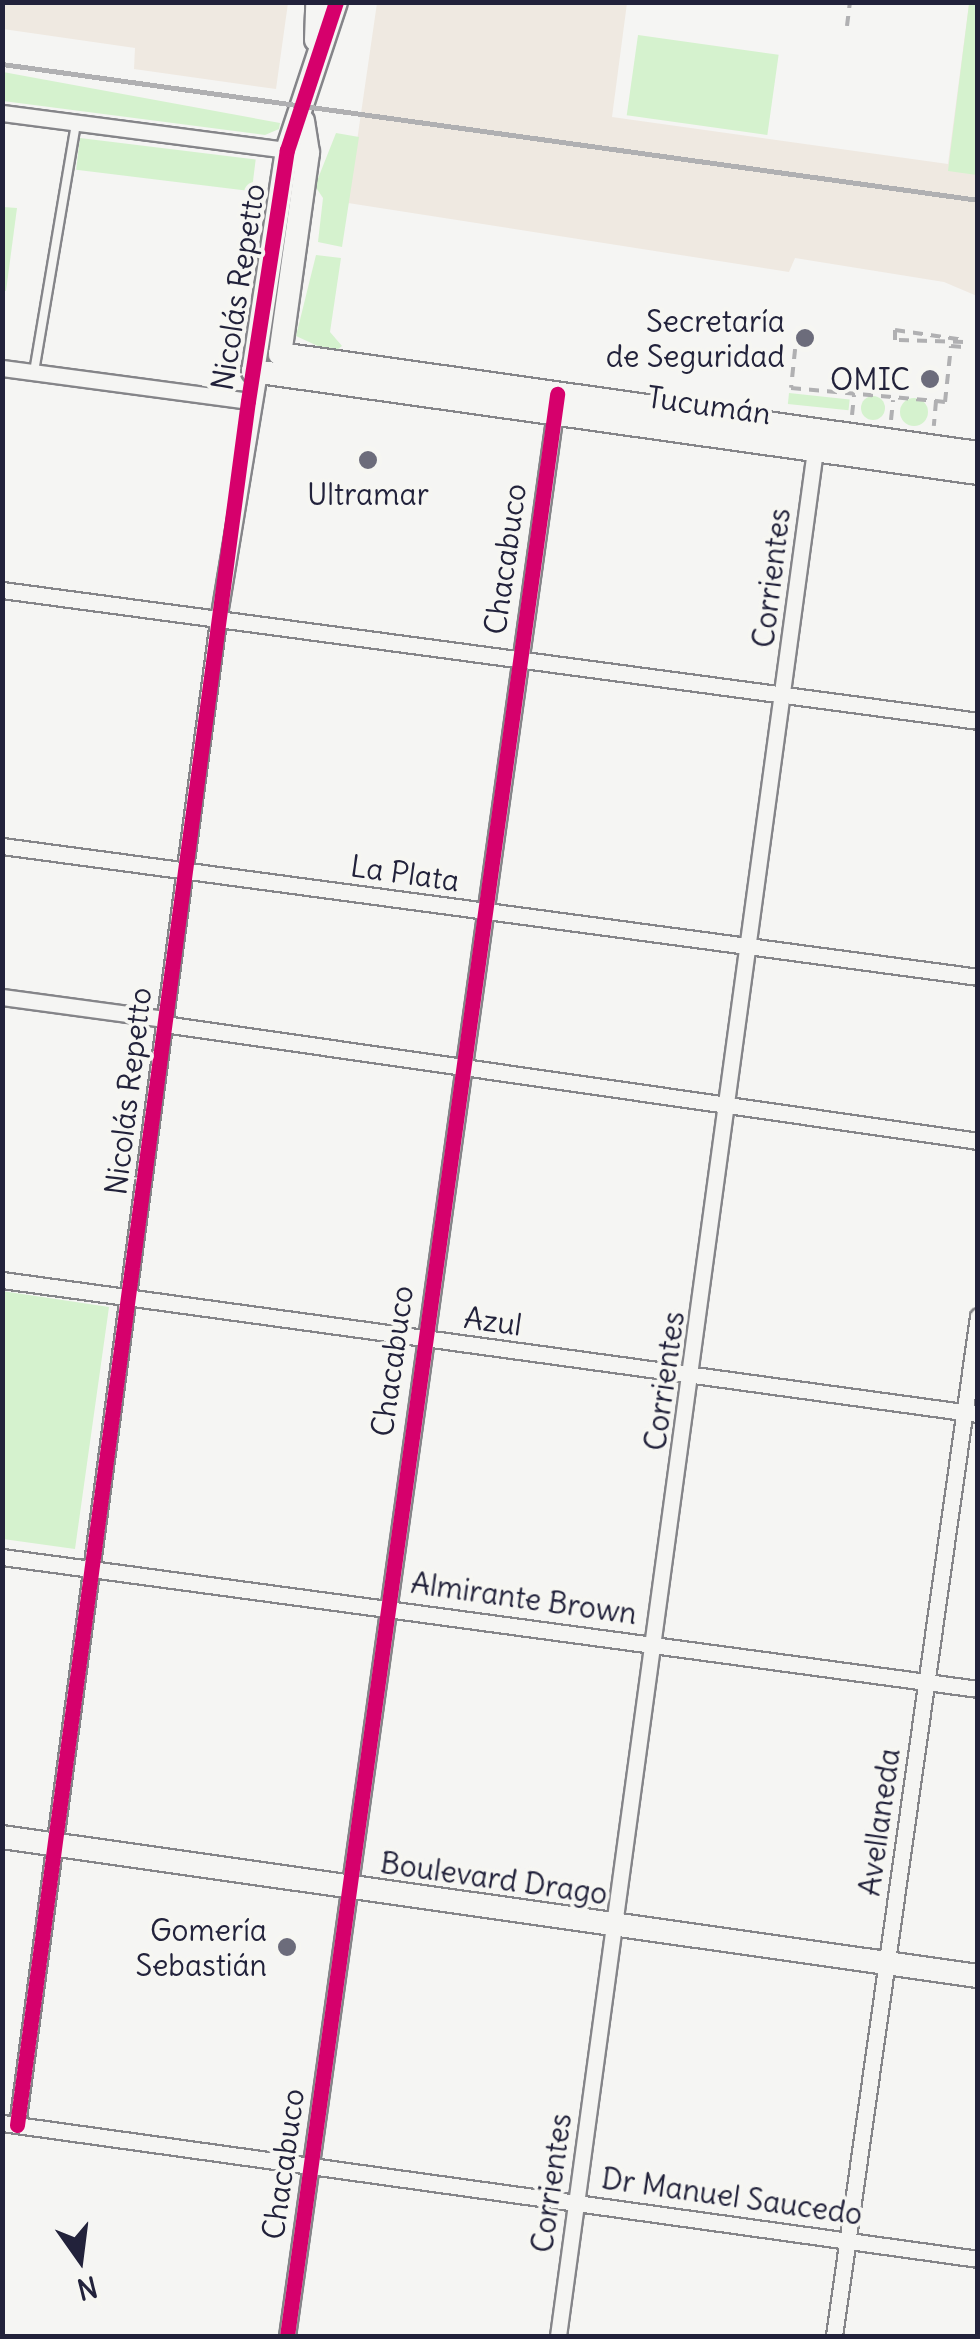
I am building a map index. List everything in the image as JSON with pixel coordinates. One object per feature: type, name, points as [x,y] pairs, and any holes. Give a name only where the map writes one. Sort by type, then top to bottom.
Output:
[{"type":"street","name":"Nicolás Repetto","points":[[316,68],[317,2]]},
{"type":"street","name":"Nicolás Repetto","points":[[10,2124],[56,1844],[248,401],[303,121],[336,2]]},
{"type":"street","points":[[2,113],[297,151]]},
{"type":"street","name":"Nicolás Repetto","points":[[254,371],[280,354],[297,151]]},
{"type":"street","name":"Tucumán","points":[[280,354],[556,404]]},
{"type":"street","points":[[2,368],[248,401]]},
{"type":"street","name":"Tucumán","points":[[254,371],[556,404],[816,441],[978,473]]},
{"type":"street","name":"Chacabuco","points":[[287,2336],[346,1887],[556,404]]},
{"type":"street","name":"Tucumán","points":[[816,441],[978,453]]},
{"type":"street","name":"Corrientes","points":[[558,2336],[753,950],[816,441]]},
{"type":"street","points":[[2,590],[978,721]]},
{"type":"street","name":"La Plata","points":[[2,846],[753,950],[978,977]]},
{"type":"street","points":[[2,997],[460,1069],[978,1141]]},
{"type":"street","name":"Azul","points":[[2,1280],[971,1413]]},
{"type":"street","name":"Avellaneda","points":[[834,2336],[927,1682],[971,1413],[978,1316]]},
{"type":"street","name":"Almirante Brown","points":[[2,1557],[978,1689]]},
{"type":"street","name":"Boulevard Drago","points":[[2,1836],[978,1976]]},
{"type":"street","name":"Dr Manuel Saucedo","points":[[10,2124],[978,2259]]},
{"type":"lane","points":[[34,372],[76,123]]},
{"type":"path","points":[[847,26],[850,2]]},
{"type":"path","points":[[797,331],[792,388],[945,402],[951,346],[964,340],[897,340]]},
{"type":"path","points":[[852,415],[854,394]]},
{"type":"path","points":[[892,420],[894,398]]},
{"type":"path","points":[[934,426],[936,401]]},
{"type":"shaded area","points":[[3,2],[288,3],[276,89],[134,69],[135,48],[3,29]]},
{"type":"shaded area","points":[[377,3],[627,3],[612,117],[948,164],[969,4],[977,5],[977,296],[944,282],[795,258],[789,272],[348,203]]},
{"type":"green space","points":[[969,4],[978,5],[977,175],[948,171]]},
{"type":"green space","points":[[638,35],[779,55],[767,135],[627,115]]},
{"type":"green space","points":[[3,72],[280,123],[279,129],[265,135],[3,101]]},
{"type":"green space","points":[[336,133],[359,137],[342,247],[318,242],[323,198],[315,186]]},
{"type":"green space","points":[[80,138],[256,160],[252,191],[76,170]]},
{"type":"green space","points":[[3,207],[17,208],[6,291],[2,290]]},
{"type":"green space","points":[[316,255],[341,258],[330,332],[342,346],[333,353],[296,336]]},
{"type":"green space","points":[[789,393],[850,399],[849,410],[788,404]]},
{"type":"green space","points":[[873,396],[885,408],[873,420],[861,408]]},
{"type":"green space","points":[[914,398],[924,402],[928,412],[924,422],[914,426],[904,422],[900,412],[904,402]]},
{"type":"green space","points":[[2,1291],[109,1307],[75,1549],[3,1539]]},
{"type":"railway","points":[[2,64],[978,200]]},
{"type":"cycle path","points":[[17,2125],[248,401],[287,150],[336,2]]},
{"type":"cycle path","points":[[287,2336],[557,394]]},
{"type":"place","name":"Secretaría de Seguridad","points":[[805,338]]},
{"type":"place","name":"OMIC","points":[[930,379]]},
{"type":"place","name":"Ultramar","points":[[368,460]]},
{"type":"place","name":"Gomería Sebastián","points":[[287,1947]]}]
